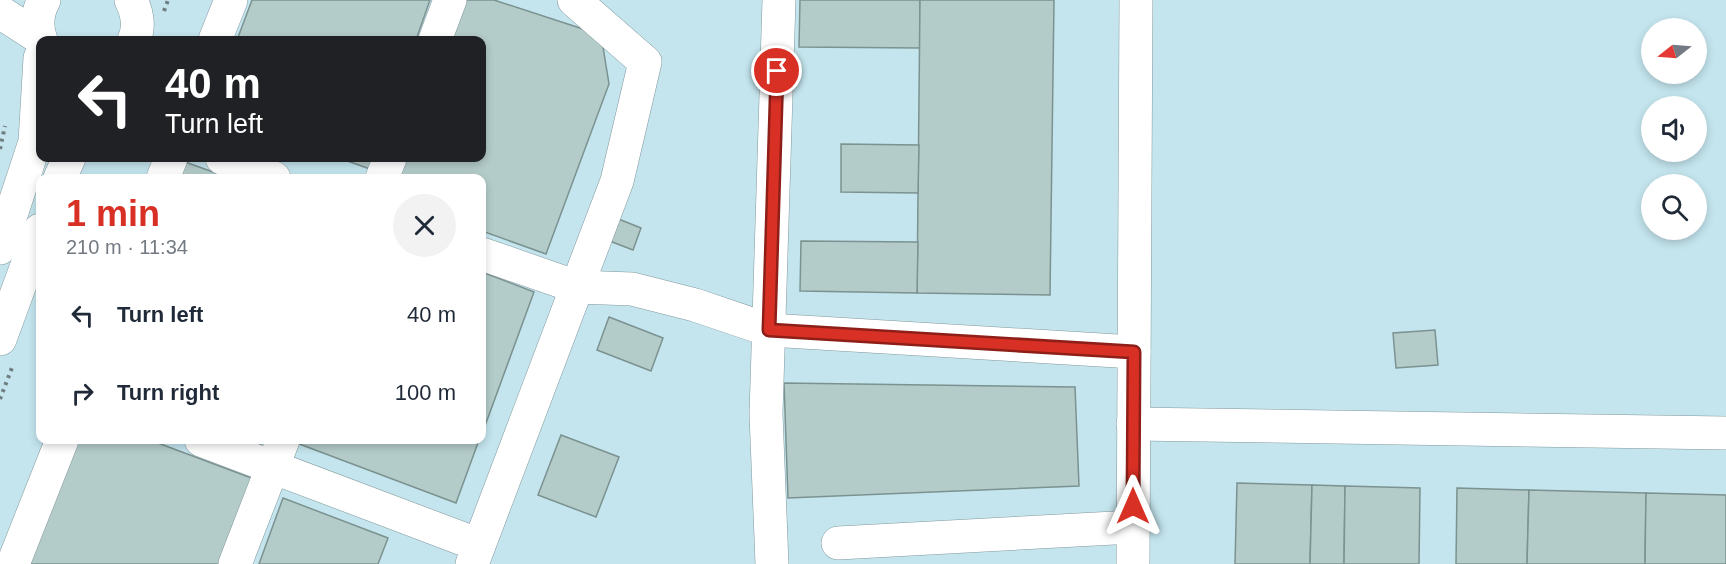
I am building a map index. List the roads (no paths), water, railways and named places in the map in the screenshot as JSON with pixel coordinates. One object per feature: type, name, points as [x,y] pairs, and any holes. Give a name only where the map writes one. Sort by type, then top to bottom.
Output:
[{"type":"street","points":[[39,36],[38,17],[44,0]]},
{"type":"street","points":[[217,36],[231,0]]},
{"type":"street","points":[[436,36],[450,0]]},
{"type":"street","points":[[225,444],[278,453],[476,555],[617,181],[645,62],[574,0]]},
{"type":"street","points":[[772,564],[765,414],[779,0]]},
{"type":"street","points":[[1133,564],[1136,0]]},
{"type":"street","points":[[132,1],[137,18],[136,36]]},
{"type":"street","points":[[0,12],[36,43]]},
{"type":"street","points":[[0,248],[35,142],[36,123]]},
{"type":"street","points":[[232,162],[264,174]]},
{"type":"street","points":[[0,339],[36,242]]},
{"type":"street","points":[[486,255],[577,286],[632,289],[695,305],[769,330],[1134,352]]},
{"type":"street","points":[[1133,424],[1726,433]]},
{"type":"street","points":[[13,564],[60,444]]},
{"type":"street","points":[[235,564],[278,453]]},
{"type":"street","points":[[838,543],[1133,526]]}]
